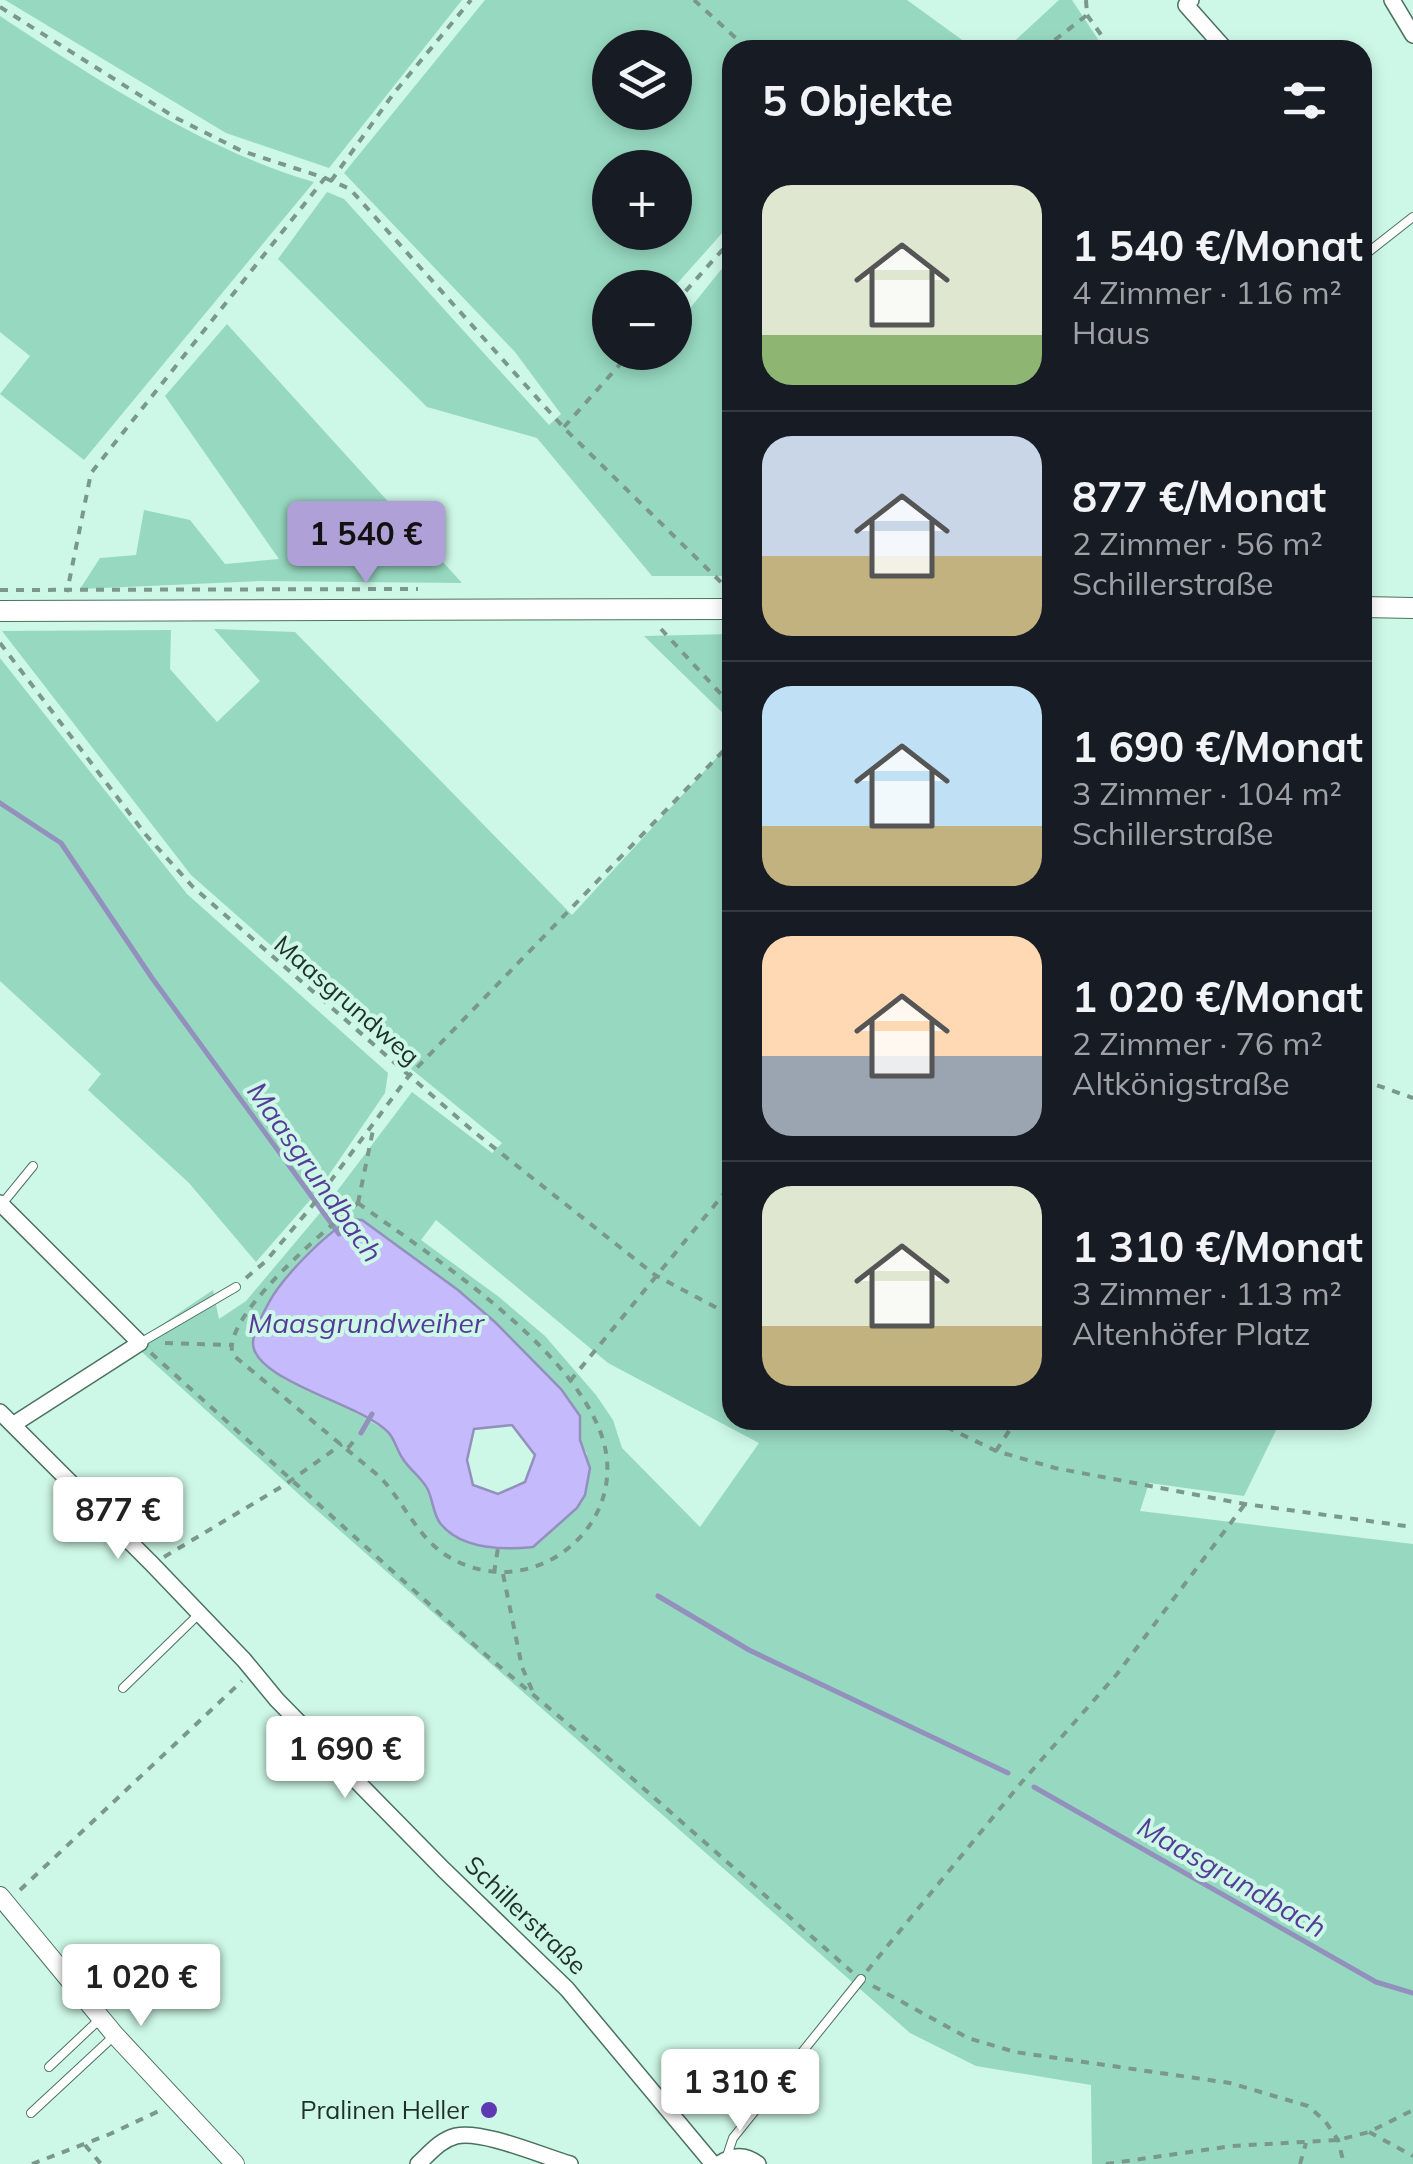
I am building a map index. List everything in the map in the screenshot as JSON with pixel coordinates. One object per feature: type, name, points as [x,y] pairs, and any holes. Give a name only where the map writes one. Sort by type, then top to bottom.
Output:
[{"type":"main road","points":[[1372,607],[1413,608]]},
{"type":"main road","points":[[0,611],[722,608]]},
{"type":"street","points":[[1192,0],[1186,5],[1217,40]]},
{"type":"street","points":[[1392,0],[1413,35]]},
{"type":"street","points":[[1,1204],[140,1343],[14,1424]]},
{"type":"street","name":"Schillerstraße","points":[[0,1412],[152,1564],[277,1700],[444,1870],[568,1989],[719,2162]]},
{"type":"street","points":[[3,1900],[114,2035],[234,2164]]},
{"type":"street","points":[[418,2164],[443,2141],[459,2135],[476,2136],[570,2164]]},
{"type":"street","points":[[719,2162],[745,2157],[758,2164]]},
{"type":"lane","points":[[1372,249],[1413,217]]},
{"type":"lane","points":[[1,1204],[33,1166]]},
{"type":"lane","points":[[140,1343],[236,1286]]},
{"type":"lane","points":[[123,1688],[200,1614]]},
{"type":"lane","points":[[719,2162],[732,2138],[861,1978]]},
{"type":"lane","points":[[49,2067],[100,2018]]},
{"type":"lane","points":[[32,2114],[114,2035]]},
{"type":"path","points":[[67,612],[67,590],[91,473],[471,0]]},
{"type":"path","points":[[694,0],[738,40]]},
{"type":"path","points":[[1086,0],[1087,15],[1105,40]]},
{"type":"path","points":[[0,7],[176,118],[242,152],[350,189],[564,428],[722,583]]},
{"type":"path","points":[[1055,40],[1087,15]]},
{"type":"path","points":[[692,284],[722,250]]},
{"type":"path","points":[[564,428],[615,370]]},
{"type":"path","points":[[647,609],[722,695]]},
{"type":"path","name":"Maasgrundweg","points":[[0,643],[146,835],[192,887],[408,1078],[655,1275],[722,1311]]},
{"type":"path","points":[[236,1286],[266,1261],[312,1206],[408,1078],[722,752]]},
{"type":"path","points":[[1372,1084],[1413,1098]]},
{"type":"path","points":[[358,1203],[503,1312],[570,1381],[600,1430],[609,1472],[607,1492],[598,1513],[574,1544],[528,1570],[494,1573],[450,1558],[431,1542],[396,1494],[346,1446],[233,1355],[232,1334],[264,1293],[327,1228],[358,1203],[374,1125]]},
{"type":"path","points":[[570,1381],[722,1196]]},
{"type":"path","points":[[420,1258],[425,1251]]},
{"type":"path","points":[[140,1343],[230,1345]]},
{"type":"path","points":[[140,1343],[291,1480],[861,1978],[968,2038],[1015,2052],[1230,2082],[1308,2106],[1338,2140],[1344,2164]]},
{"type":"path","points":[[953,1430],[996,1450],[1055,1468],[1245,1504],[1413,1527]]},
{"type":"path","points":[[996,1450],[1009,1430]]},
{"type":"path","points":[[152,1564],[358,1436]]},
{"type":"path","points":[[861,1978],[1020,1783],[1117,1674],[1245,1504]]},
{"type":"path","points":[[494,1573],[498,1548]]},
{"type":"path","points":[[503,1574],[522,1666],[534,1694]]},
{"type":"path","points":[[3,1900],[253,1671]]},
{"type":"path","points":[[32,2164],[178,2103]]},
{"type":"path","points":[[1106,2164],[1232,2146],[1338,2140],[1369,2132],[1413,2110]]},
{"type":"path","points":[[1369,2132],[1413,2156]]},
{"type":"path","points":[[1300,2164],[1306,2143]]},
{"type":"path","points":[[84,2144],[102,2164]]},
{"type":"green space","points":[[5,0],[462,0],[329,168],[226,133]]},
{"type":"green space","points":[[485,0],[907,0],[962,40],[722,40],[722,233],[689,270],[592,270],[592,370],[692,370],[692,306],[722,268],[722,576],[652,576],[537,438],[427,407],[278,259],[327,192],[344,199],[549,425],[561,414],[515,352],[344,173]]},
{"type":"green space","points":[[1059,0],[1072,0],[1098,40],[1016,40]]},
{"type":"green space","points":[[0,16],[152,111],[233,152],[314,182],[84,460],[0,394],[30,356],[0,332]]},
{"type":"green space","points":[[227,324],[462,583],[259,581],[80,589],[100,558],[136,555],[144,510],[190,520],[225,564],[279,559],[165,396]]},
{"type":"green space","points":[[214,629],[295,632],[572,915],[722,752],[722,1423],[608,1363],[436,1220],[421,1240],[545,1336],[596,1395],[613,1420],[622,1448],[700,1527],[759,1443],[734,1430],[1276,1430],[1244,1496],[1149,1483],[1140,1511],[1413,1544],[1413,2164],[1092,2164],[1091,2085],[976,2066],[910,2033],[133,1344],[213,1290],[219,1319],[246,1301],[325,1207],[412,1092],[492,1153],[502,1143],[410,1068],[191,875],[2,631],[171,630],[170,669],[217,722],[260,681]],"holes":[[[351,1219],[362,1220],[458,1290],[496,1323],[561,1389],[580,1416],[580,1440],[587,1454],[577,1508],[533,1547],[485,1547],[450,1533],[438,1521],[426,1487],[405,1463],[390,1433],[333,1399],[284,1379],[253,1342],[268,1306],[291,1272],[335,1230]]]},
{"type":"green space","points":[[722,634],[722,712],[644,636]]},
{"type":"green space","points":[[0,658],[187,894],[388,1073],[385,1093],[318,1191],[256,1262],[189,1183],[88,1090],[101,1074],[0,981]]},
{"type":"water","name":"Maasgrundweiher","points":[[351,1219],[362,1220],[458,1290],[561,1389],[580,1416],[580,1440],[590,1468],[585,1495],[577,1508],[533,1547],[483,1546],[459,1539],[438,1519],[427,1488],[401,1456],[388,1432],[356,1411],[288,1380],[257,1356],[255,1333],[282,1283],[328,1235]],"holes":[[[512,1425],[535,1455],[525,1482],[498,1494],[473,1485],[467,1460],[474,1429]]]},
{"type":"waterway","name":"Maasgrundbach","points":[[0,803],[61,843],[152,978],[339,1234]]},
{"type":"waterway","points":[[361,1433],[372,1414]]},
{"type":"waterway","name":"Maasgrundbach","points":[[658,1596],[749,1650],[1008,1773]]},
{"type":"waterway","name":"Maasgrundbach","points":[[1034,1787],[1376,1982],[1413,1993]]},
{"type":"place","name":"Pralinen Heller","points":[[489,2110]]}]
